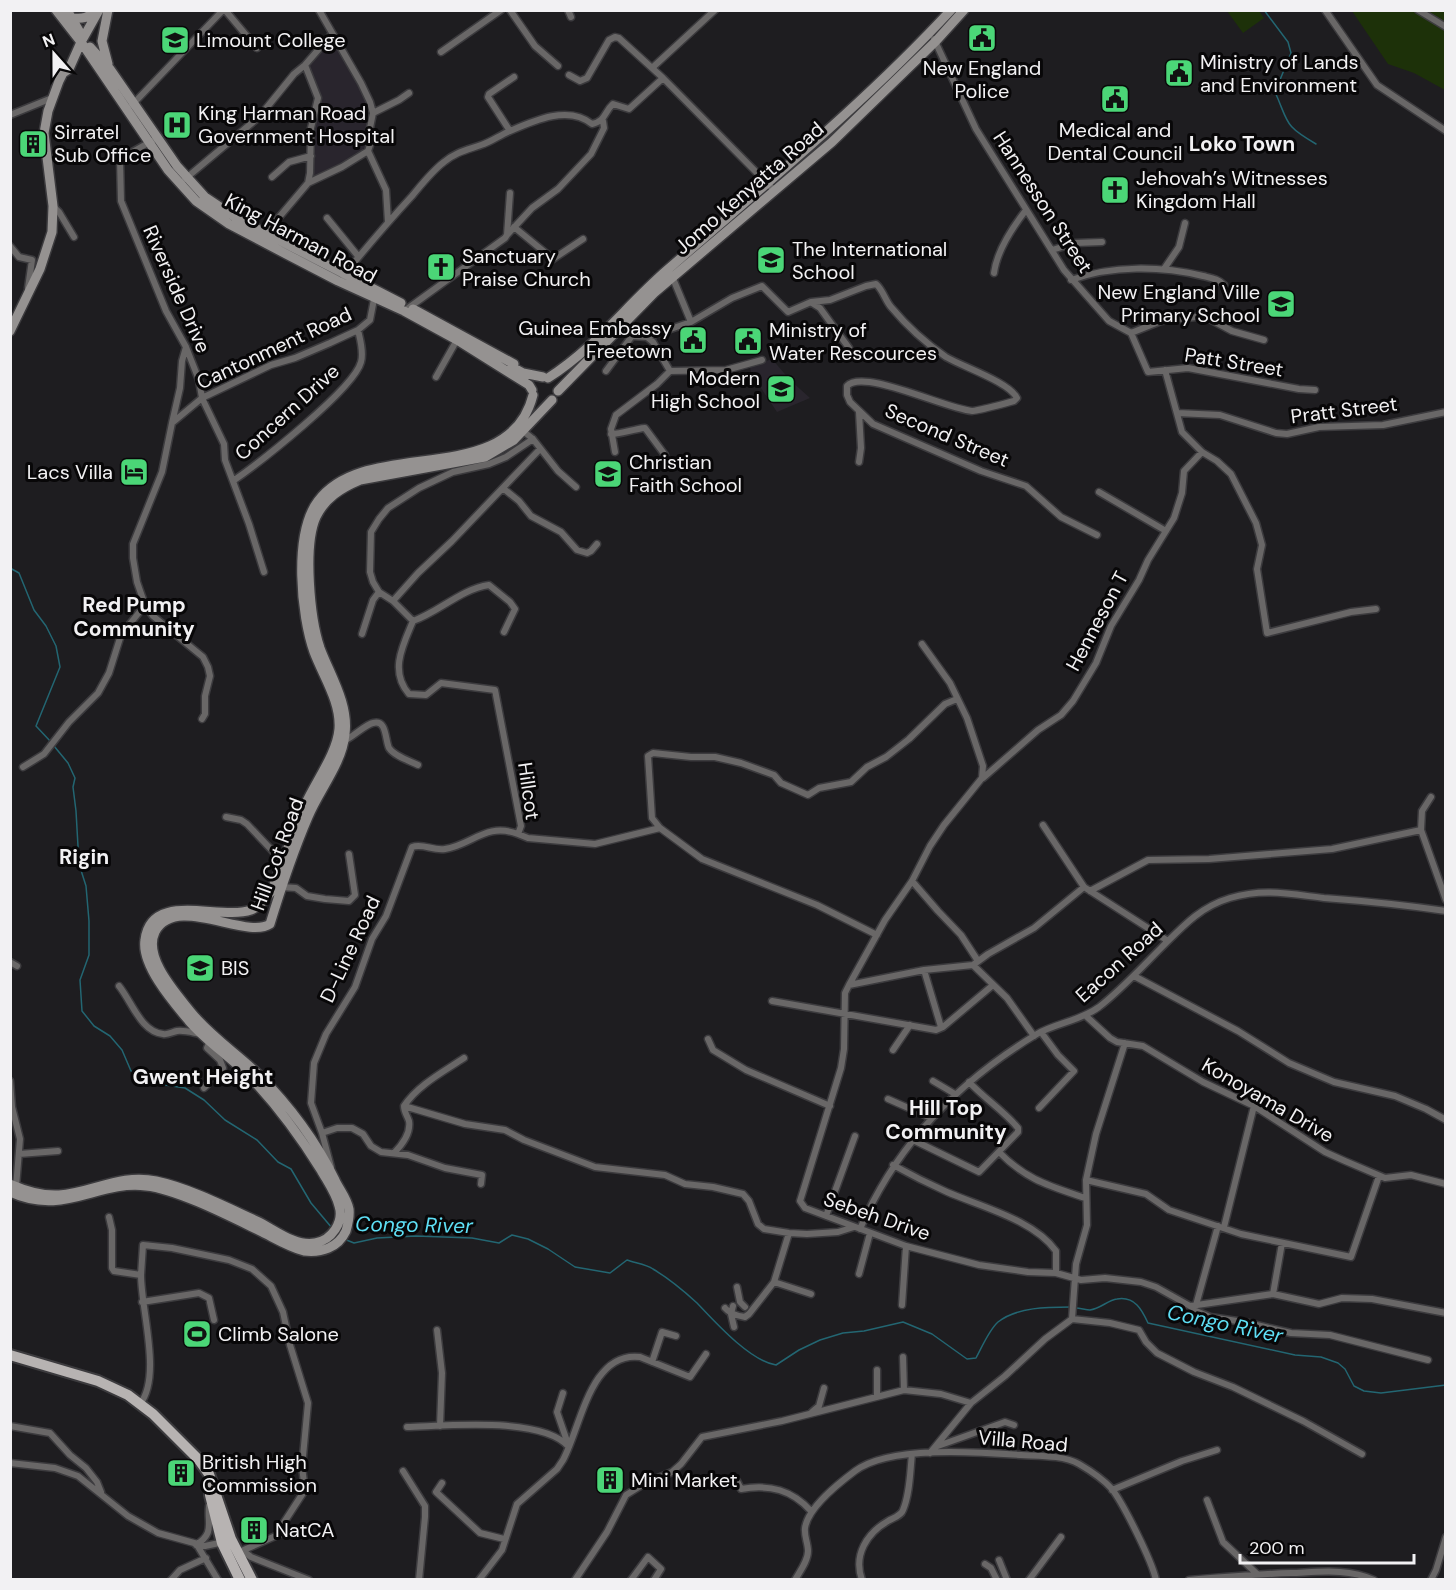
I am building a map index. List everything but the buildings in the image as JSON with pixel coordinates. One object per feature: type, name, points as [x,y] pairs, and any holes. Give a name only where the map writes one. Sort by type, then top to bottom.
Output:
[{"type":"main road","name":"King Harman Road","points":[[56,10],[69,18],[84,43],[153,140],[168,170],[183,181],[196,201],[213,213],[514,364],[512,367],[523,373],[546,377]]},
{"type":"main road","points":[[74,61],[75,42],[69,18],[88,17],[97,10]]},
{"type":"main road","points":[[84,43],[97,10]]},
{"type":"main road","points":[[10,331],[27,297],[52,232],[53,206],[44,134],[52,98],[63,74],[69,69],[106,10]]},
{"type":"main road","points":[[105,70],[102,41],[106,10]]},
{"type":"main road","name":"Jomo Kenyatta Road","points":[[933,37],[951,10]]},
{"type":"main road","name":"Jomo Kenyatta Road","points":[[555,396],[654,293],[772,188],[824,135],[964,10]]},
{"type":"main road","points":[[74,61],[87,59],[105,70]]},
{"type":"main road","name":"Jomo Kenyatta Road","points":[[546,377],[572,362],[589,348],[664,273],[772,188]]},
{"type":"main road","name":"King Harman Road","points":[[459,337],[520,379],[532,393]]},
{"type":"main road","points":[[546,377],[554,381],[555,396],[543,402],[538,401],[532,393],[534,383],[546,377]]},
{"type":"main road","name":"Hill Cot Road","points":[[12,1188],[59,1195],[122,1180],[150,1180],[195,1195],[307,1244],[327,1238],[334,1231],[340,1214],[338,1201],[297,1133],[245,1071],[188,1020],[151,970],[144,949],[146,934],[156,919],[169,911],[227,914],[255,908],[271,892],[306,803],[333,751],[339,728],[334,700],[314,650],[306,615],[303,547],[310,515],[317,502],[343,479],[360,473],[478,451],[495,445],[518,426],[531,405],[532,393]]},
{"type":"main road","name":"Hill Cot Road","points":[[12,1188],[36,1201],[59,1201],[124,1186],[146,1186],[173,1193],[297,1250],[316,1252],[326,1250],[342,1238],[347,1227],[349,1208],[333,1176],[299,1123],[261,1078],[189,1010],[159,967],[151,949],[154,935],[159,926],[177,916],[211,919],[256,928],[265,928],[270,924],[307,817],[337,760],[344,741],[346,717],[320,648],[311,605],[311,534],[316,517],[332,495],[360,480],[485,457],[498,451],[523,431],[555,396]]},
{"type":"main road","points":[[256,928],[250,923],[255,908],[269,910],[272,919]]},
{"type":"main road","points":[[10,1355],[98,1381],[128,1395],[140,1404],[199,1460],[209,1474],[226,1541],[240,1552],[252,1580]]},
{"type":"main road","points":[[10,1363],[95,1387],[126,1403],[153,1425],[196,1467],[208,1489],[240,1580]]},
{"type":"street","points":[[130,107],[224,10],[257,48]]},
{"type":"street","points":[[263,237],[308,183],[327,175],[368,151],[370,145],[373,113],[361,83],[319,10]]},
{"type":"street","points":[[441,52],[501,10]]},
{"type":"street","points":[[510,10],[535,46],[558,66]]},
{"type":"street","points":[[703,10],[710,16]]},
{"type":"street","points":[[652,68],[715,10]]},
{"type":"street","points":[[1324,10],[1377,85],[1446,131]]},
{"type":"street","points":[[1418,10],[1446,27]]},
{"type":"street","points":[[183,181],[260,117],[294,74],[332,34]]},
{"type":"street","points":[[569,75],[580,81],[587,78],[609,40],[615,37],[663,78],[772,188]]},
{"type":"street","name":"Hannesson Street","points":[[933,37],[976,129],[1071,280],[1109,321],[1131,333]]},
{"type":"street","points":[[305,65],[318,98],[311,128],[308,183]]},
{"type":"street","points":[[510,131],[488,97],[489,93],[514,76]]},
{"type":"street","points":[[407,309],[481,257],[545,197],[558,189],[591,154],[604,128],[603,121],[613,104],[629,109],[663,78]]},
{"type":"street","points":[[373,113],[409,93]]},
{"type":"street","points":[[10,115],[52,98]]},
{"type":"street","points":[[341,278],[388,222],[454,153],[481,146],[538,120],[573,114],[584,117],[592,124],[603,121]]},
{"type":"street","name":"Riverside Drive","points":[[153,140],[120,159],[121,201],[166,311],[186,347],[199,380],[202,398],[224,444],[225,460],[264,572]]},
{"type":"street","points":[[368,151],[386,190],[388,222]]},
{"type":"street","points":[[272,177],[289,162],[310,156]]},
{"type":"street","points":[[507,235],[510,193]]},
{"type":"street","points":[[53,206],[74,237]]},
{"type":"street","points":[[994,273],[996,260],[1015,224],[1026,210]]},
{"type":"street","points":[[327,218],[358,256]]},
{"type":"street","points":[[1164,269],[1179,247],[1185,223]]},
{"type":"street","points":[[514,228],[553,259],[583,238]]},
{"type":"street","points":[[1053,250],[1075,243],[1102,242]]},
{"type":"street","points":[[10,246],[19,257],[32,261],[27,297]]},
{"type":"street","points":[[1071,280],[1114,271],[1164,269],[1218,280],[1224,285]]},
{"type":"street","points":[[664,273],[674,276],[691,322]]},
{"type":"street","name":"Second Street","points":[[811,302],[830,300],[873,283],[880,287],[891,308],[933,346],[959,365],[975,370],[1014,393],[1017,398],[1014,401],[972,411],[954,408],[894,388],[858,380],[849,384],[847,395],[850,402],[873,424],[981,471],[1026,486],[1061,517],[1098,535]]},
{"type":"street","points":[[620,329],[632,336],[647,337],[691,322],[732,298],[762,286],[788,312],[811,302],[820,308],[849,348]]},
{"type":"street","name":"Cantonment Road","points":[[172,423],[202,398],[271,365],[295,358],[358,330],[370,320],[375,294]]},
{"type":"street","points":[[1131,333],[1161,321],[1204,316],[1232,331],[1264,340]]},
{"type":"street","name":"Concern Drive","points":[[232,481],[252,468],[348,384],[362,361],[358,330]]},
{"type":"street","name":"Patt Street","points":[[1131,333],[1148,372],[1188,368],[1315,390]]},
{"type":"street","points":[[606,371],[632,336]]},
{"type":"street","points":[[436,377],[459,337]]},
{"type":"street","points":[[647,337],[653,342],[670,371]]},
{"type":"street","points":[[186,347],[182,361],[180,388],[160,480],[134,544],[136,577],[145,605],[153,616],[206,662],[210,676],[205,696],[205,714],[202,718]]},
{"type":"street","points":[[615,452],[612,422],[616,415],[657,384],[670,371],[726,370],[762,360]]},
{"type":"street","points":[[1165,370],[1182,432],[1202,452],[1217,461],[1231,474],[1256,523],[1262,545],[1257,569],[1267,633],[1351,612],[1376,609]]},
{"type":"street","points":[[859,462],[860,412]]},
{"type":"street","name":"Pratt Street","points":[[1177,413],[1220,415],[1276,433],[1287,434],[1319,427],[1383,425],[1446,412]]},
{"type":"street","points":[[612,434],[645,428],[665,455]]},
{"type":"street","points":[[523,431],[558,471],[576,487]]},
{"type":"street","points":[[504,632],[515,609],[489,585],[476,589],[413,621],[393,601],[379,592],[370,572],[371,532],[388,507],[404,495],[453,472],[489,464],[507,457],[532,439]]},
{"type":"street","points":[[393,601],[418,573],[504,489],[540,449]]},
{"type":"street","name":"Henneson T","points":[[982,778],[1038,730],[1061,715],[1073,701],[1096,663],[1111,626],[1166,531],[1180,501],[1184,471],[1202,452]]},
{"type":"street","points":[[504,489],[519,501],[531,516],[561,532],[577,550],[587,553],[597,544]]},
{"type":"street","points":[[1099,492],[1166,531]]},
{"type":"street","points":[[362,634],[373,600],[379,592]]},
{"type":"street","points":[[23,766],[44,754],[98,693],[109,673],[121,635],[145,605]]},
{"type":"street","name":"Hillcot","points":[[412,847],[418,845],[434,850],[446,849],[489,832],[518,834],[521,826],[503,738],[498,696],[495,690],[441,683],[426,695],[409,694],[400,680],[398,663],[402,645],[413,621]]},
{"type":"street","points":[[922,644],[950,683],[967,718],[983,766],[982,778]]},
{"type":"street","points":[[877,935],[818,905],[702,859],[660,828],[652,818],[648,756],[653,753],[715,757],[741,763],[774,775],[781,783],[808,795],[819,788],[851,783],[867,767],[909,739],[945,704],[957,699]]},
{"type":"street","points":[[344,741],[359,733],[369,724],[380,723],[392,752],[418,765]]},
{"type":"street","name":"Sebeh Drive","points":[[982,778],[944,825],[923,857],[912,881],[877,935],[845,993],[841,1068],[800,1201],[805,1208],[906,1246],[979,1264],[1028,1272],[1056,1273],[1075,1278],[1105,1278],[1141,1282],[1156,1287],[1210,1317],[1291,1333],[1330,1335],[1428,1360]]},
{"type":"street","points":[[1431,797],[1422,811],[1421,830],[1446,900]]},
{"type":"street","name":"Hill Cot Road","points":[[226,817],[241,820],[247,824],[283,862]]},
{"type":"street","points":[[1043,825],[1087,889],[1168,941]]},
{"type":"street","points":[[518,834],[528,838],[595,844],[660,828]]},
{"type":"street","points":[[849,985],[924,970],[976,963],[1034,928],[1087,889],[1148,860],[1217,858],[1332,849],[1421,830]]},
{"type":"street","name":"D-Line Road","points":[[333,1176],[322,1133],[311,1103],[314,1063],[326,1034],[355,987],[372,939],[386,916],[412,847]]},
{"type":"street","points":[[281,887],[296,888],[307,896],[349,901],[355,895],[349,854]]},
{"type":"street","points":[[912,881],[962,935],[976,963],[993,985],[1007,998],[1034,1036]]},
{"type":"street","name":"Eacon Road","points":[[858,1228],[893,1165],[931,1118],[955,1094],[987,1067],[1034,1036],[1086,1016],[1134,976],[1195,914],[1210,905],[1237,896],[1265,891],[1360,900],[1446,912]]},
{"type":"street","points":[[924,970],[941,1027]]},
{"type":"street","points":[[1134,976],[1247,1036],[1289,1063],[1334,1082],[1395,1095],[1446,1120]]},
{"type":"street","points":[[772,1001],[936,1030],[993,985]]},
{"type":"street","points":[[119,986],[130,999],[139,1018],[152,1030],[163,1034],[181,1031],[202,1034]]},
{"type":"street","name":"Konoyama Drive","points":[[1086,1016],[1110,1038],[1143,1046],[1203,1082],[1254,1106],[1325,1152],[1380,1176],[1393,1178],[1411,1175],[1446,1184]]},
{"type":"street","points":[[893,1050],[910,1025]]},
{"type":"street","points":[[1039,1108],[1074,1071],[1058,1055],[1041,1032]]},
{"type":"street","points":[[708,1039],[713,1050],[746,1070],[830,1106]]},
{"type":"street","points":[[204,1088],[223,1068],[220,1060],[207,1048],[210,1041]]},
{"type":"street","points":[[930,1453],[971,1402],[1027,1358],[1073,1316],[1078,1254],[1087,1225],[1086,1180],[1096,1134],[1125,1043]]},
{"type":"street","points":[[404,1106],[421,1088],[464,1058]]},
{"type":"street","points":[[10,1081],[12,1107],[20,1138],[12,1188]]},
{"type":"street","points":[[933,1081],[955,1094]]},
{"type":"street","points":[[912,1140],[979,1172],[999,1152],[1018,1132],[1018,1128],[1009,1117],[987,1101],[969,1082]]},
{"type":"street","points":[[888,1100],[931,1118]]},
{"type":"street","points":[[394,1153],[408,1132],[409,1124],[404,1106]]},
{"type":"street","points":[[404,1106],[465,1124],[505,1130],[524,1140],[595,1167],[614,1171],[665,1175],[685,1184],[713,1186],[742,1194],[749,1201],[761,1227],[789,1233],[822,1233],[858,1228]]},
{"type":"street","points":[[1254,1106],[1221,1227],[1193,1306],[1273,1294],[1319,1304],[1342,1298],[1372,1299],[1446,1313]]},
{"type":"street","points":[[322,1133],[336,1128],[352,1128],[363,1134],[371,1146],[381,1152],[408,1155],[445,1167],[482,1175],[481,1184]]},
{"type":"street","points":[[826,1216],[855,1136]]},
{"type":"street","points":[[19,1154],[58,1151]]},
{"type":"street","points":[[999,1152],[1026,1176],[1085,1198]]},
{"type":"street","points":[[893,1165],[921,1180],[1028,1227],[1048,1241],[1056,1251],[1056,1273]]},
{"type":"street","points":[[1086,1180],[1146,1194],[1169,1210],[1241,1234],[1351,1257],[1380,1176]]},
{"type":"street","points":[[109,1217],[112,1230],[112,1268],[114,1271],[141,1275]]},
{"type":"street","points":[[725,1308],[740,1316],[747,1316],[774,1282],[789,1233]]},
{"type":"street","points":[[859,1274],[870,1233]]},
{"type":"street","points":[[1273,1294],[1282,1243]]},
{"type":"street","points":[[140,1404],[147,1395],[149,1383],[147,1331],[142,1302],[143,1245],[172,1248],[230,1260],[252,1269],[272,1286],[280,1303],[308,1403],[302,1467],[305,1490],[281,1527],[280,1534],[240,1552]]},
{"type":"street","points":[[902,1305],[906,1246]]},
{"type":"street","points":[[774,1282],[811,1294]]},
{"type":"street","points":[[734,1327],[731,1314],[737,1289],[740,1302],[745,1307]]},
{"type":"street","points":[[142,1302],[199,1293],[209,1298],[214,1320]]},
{"type":"street","points":[[1073,1316],[1139,1330],[1146,1342],[1157,1353],[1293,1416],[1362,1454]]},
{"type":"street","points":[[436,1330],[442,1373],[440,1426]]},
{"type":"street","points":[[652,1362],[662,1332],[676,1336]]},
{"type":"street","points":[[480,1580],[502,1550],[517,1504],[557,1469],[592,1388],[606,1369],[632,1356],[690,1377],[706,1354]]},
{"type":"street","points":[[903,1357],[904,1390]]},
{"type":"street","points":[[877,1370],[877,1396]]},
{"type":"street","points":[[810,1414],[819,1406],[824,1388]]},
{"type":"street","points":[[575,1580],[608,1532],[626,1495],[672,1472],[681,1464],[698,1440],[706,1436],[810,1414],[904,1390],[925,1391],[971,1402]]},
{"type":"street","points":[[563,1393],[557,1412],[568,1446]]},
{"type":"street","points":[[935,1447],[1005,1422],[1014,1425]]},
{"type":"street","points":[[10,1425],[50,1433],[90,1473],[103,1496]]},
{"type":"street","points":[[407,1427],[510,1426],[546,1434],[568,1446]]},
{"type":"street","points":[[1112,1490],[1182,1461],[1217,1450]]},
{"type":"street","name":"Villa Road","points":[[812,1511],[857,1468],[886,1458],[930,1453],[995,1453],[1062,1459],[1076,1462],[1112,1490],[1149,1560],[1156,1580]]},
{"type":"street","points":[[862,1580],[859,1560],[862,1548],[881,1525],[903,1511],[908,1493],[912,1455]]},
{"type":"street","points":[[10,1463],[55,1468],[78,1476],[128,1516],[158,1533],[196,1545],[205,1546],[226,1541]]},
{"type":"street","points":[[403,1471],[425,1506],[419,1580]]},
{"type":"street","points":[[737,1481],[741,1489],[777,1489],[796,1496],[812,1511],[805,1530],[808,1551],[795,1580]]},
{"type":"street","points":[[442,1483],[436,1492],[480,1533],[504,1539]]},
{"type":"street","points":[[1207,1500],[1223,1542],[1257,1574]]},
{"type":"street","points":[[196,1545],[207,1536],[210,1529],[208,1508],[212,1503]]},
{"type":"street","points":[[1029,1580],[1061,1537]]},
{"type":"street","points":[[1431,1580],[1446,1537]]},
{"type":"street","points":[[196,1545],[218,1580]]},
{"type":"street","points":[[240,1552],[309,1580]]},
{"type":"street","points":[[631,1580],[648,1557],[661,1569],[654,1580]]},
{"type":"street","points":[[171,1580],[180,1570],[206,1558]]},
{"type":"street","points":[[999,1560],[1007,1580]]},
{"type":"street","points":[[985,1564],[991,1568],[997,1580]]},
{"type":"street","points":[[1189,1580],[1257,1574],[1340,1572],[1374,1580]]},
{"type":"shaded area","points":[[330,37],[352,71],[367,101],[366,148],[311,181],[318,101],[305,66]]},
{"type":"shaded area","name":"Modern High School","points":[[772,359],[810,398],[777,412],[751,373],[750,367]]},
{"type":"green space","points":[[1227,11],[1259,11],[1264,18],[1243,33]]},
{"type":"green space","points":[[1352,11],[1445,11],[1445,90],[1414,73],[1388,64]]},
{"type":"waterway","points":[[1264,10],[1288,42],[1291,53],[1275,92],[1288,122],[1316,144]]},
{"type":"waterway","name":"Congo River","points":[[10,568],[19,573],[34,610],[46,626],[56,646],[60,667],[36,726],[51,742]]},
{"type":"waterway","name":"Congo River","points":[[54,746],[68,763],[75,778],[73,787],[79,864],[86,886],[89,921],[89,955],[80,980],[82,1011],[94,1026],[110,1036],[122,1050],[131,1071],[165,1085],[185,1088],[204,1100],[225,1120],[257,1140],[278,1162],[291,1169],[311,1203],[332,1228]]},
{"type":"waterway","name":"Congo River","points":[[344,1239],[354,1243],[377,1238],[416,1236],[472,1238],[499,1243],[512,1235],[528,1239],[548,1249],[575,1267],[610,1273],[627,1260],[650,1267],[659,1273],[697,1303],[744,1349],[776,1365],[820,1340],[843,1333],[864,1331],[903,1322],[932,1334],[967,1359],[976,1358],[992,1329],[1006,1317],[1033,1309],[1071,1307]]},
{"type":"waterway","name":"Congo River","points":[[1076,1308],[1090,1310],[1114,1300],[1129,1300],[1137,1305],[1148,1323],[1295,1355],[1321,1357],[1338,1363],[1345,1369],[1354,1386],[1364,1391],[1381,1393],[1446,1385]]},
{"type":"place","name":"New England Police","points":[[982,38]]},
{"type":"place","name":"Limount College","points":[[175,40]]},
{"type":"place","name":"Ministry of Lands and Environment","points":[[1179,73]]},
{"type":"place","name":"Medical and Dental Council","points":[[1115,99]]},
{"type":"place","name":"King Harman Road Government Hospital","points":[[177,125]]},
{"type":"place","name":"Sirratel Sub Office","points":[[33,144]]},
{"type":"place","name":"Jehovah’s Witnesses Kingdom Hall","points":[[1115,190]]},
{"type":"place","name":"The International School","points":[[771,260]]},
{"type":"place","name":"Sanctuary Praise Church","points":[[441,267]]},
{"type":"place","name":"New England Ville Primary School","points":[[1281,304]]},
{"type":"place","name":"Guinea Embassy Freetown","points":[[693,340]]},
{"type":"place","name":"Ministry of Water Rescources","points":[[748,341]]},
{"type":"place","name":"Modern High School","points":[[781,389]]},
{"type":"place","name":"Lacs Villa","points":[[134,472]]},
{"type":"place","name":"Christian Faith School","points":[[608,474]]},
{"type":"place","name":"BIS","points":[[200,968]]},
{"type":"place","name":"Climb Salone","points":[[197,1334]]},
{"type":"place","name":"British High Commission","points":[[181,1473]]},
{"type":"place","name":"Mini Market","points":[[610,1480]]},
{"type":"place","name":"NatCA","points":[[254,1530]]},
{"type":"district","name":"Loko Town","points":[[1242,144]]},
{"type":"district","name":"Red Pump Community","points":[[134,617]]},
{"type":"district","name":"Rigin","points":[[84,857]]},
{"type":"district","name":"Gwent Height","points":[[203,1077]]},
{"type":"district","name":"Hill Top Community","points":[[946,1120]]}]
